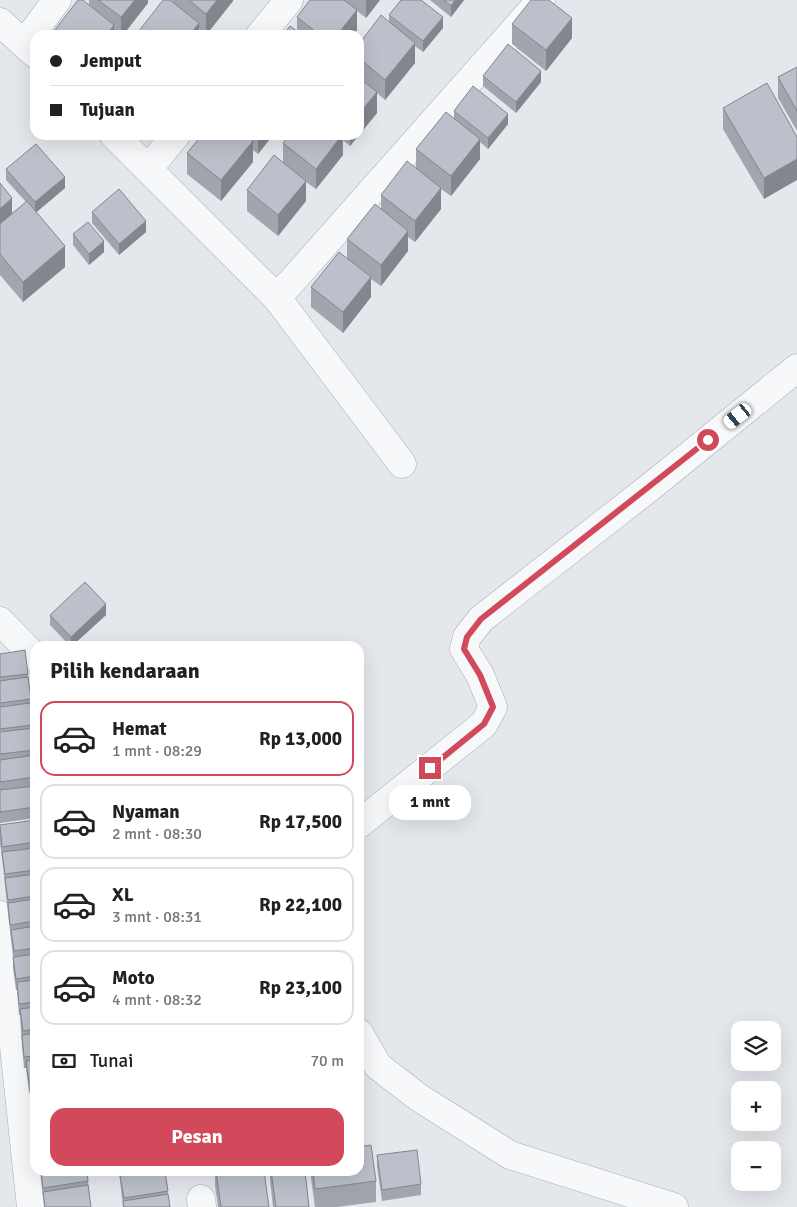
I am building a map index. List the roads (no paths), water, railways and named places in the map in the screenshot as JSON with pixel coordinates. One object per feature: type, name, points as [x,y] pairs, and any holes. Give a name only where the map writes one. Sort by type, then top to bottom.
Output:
[{"type":"street","points":[[40,30],[57,0]]},
{"type":"street","points":[[264,30],[289,0]]},
{"type":"street","points":[[277,298],[541,0]]},
{"type":"street","points":[[0,22],[30,48]]},
{"type":"street","points":[[119,140],[277,298],[402,464]]},
{"type":"street","points":[[148,169],[172,140]]},
{"type":"street","points":[[364,820],[484,724],[493,707],[480,675],[464,649],[467,637],[481,619],[641,494],[797,368]]},
{"type":"street","points":[[0,621],[30,652]]},
{"type":"street","points":[[0,915],[18,1114],[30,1207]]},
{"type":"street","points":[[364,1042],[378,1066],[418,1097],[510,1155],[674,1207]]}]
